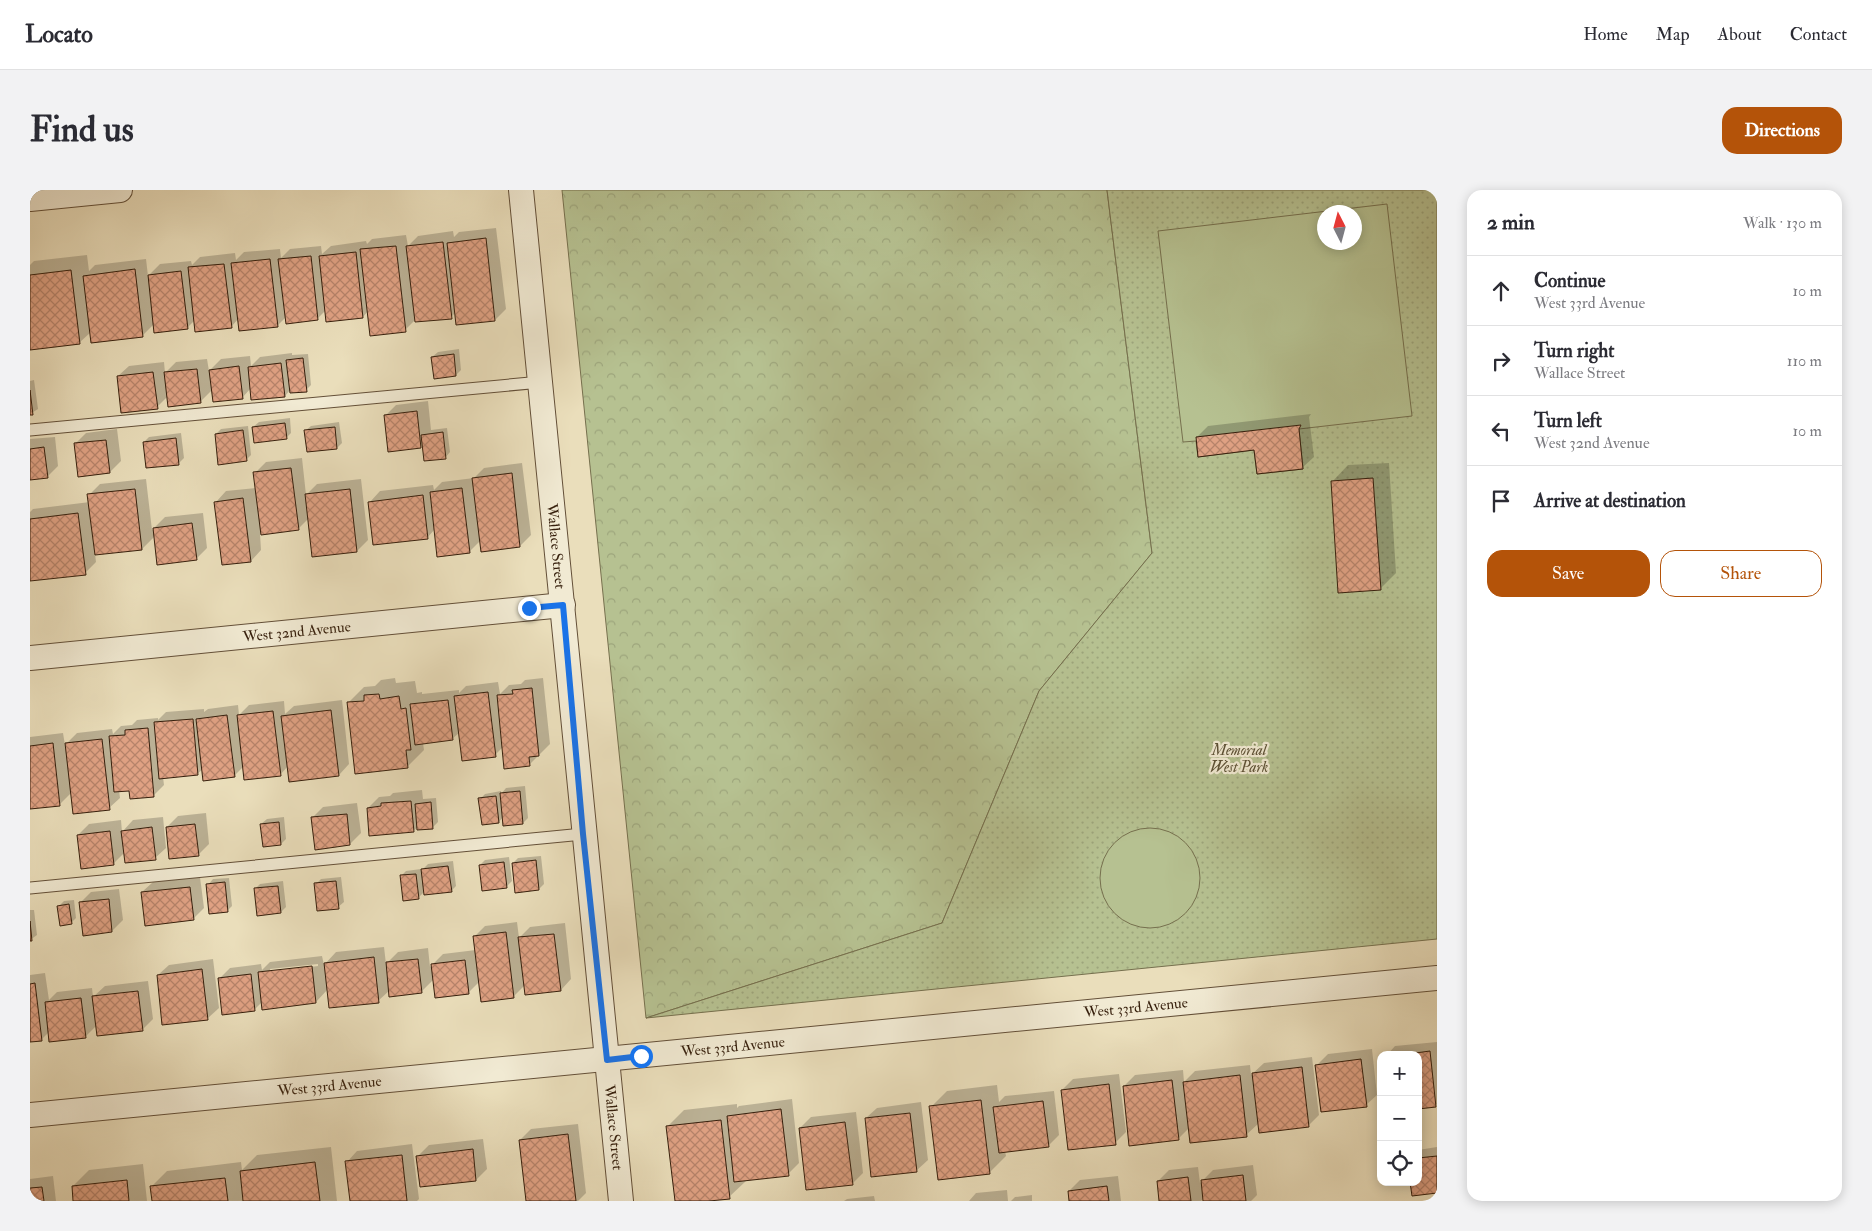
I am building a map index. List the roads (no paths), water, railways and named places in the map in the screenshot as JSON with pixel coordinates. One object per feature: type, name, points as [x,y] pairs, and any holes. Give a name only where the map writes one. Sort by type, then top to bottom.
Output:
[{"type":"street","points":[[30,199],[120,190]]},
{"type":"street","name":"Wallace Street","points":[[521,190],[563,605],[583,834],[621,1201]]},
{"type":"street","name":"West 32nd Avenue","points":[[30,658],[563,605]]},
{"type":"street","name":"West 33rd Avenue","points":[[30,1115],[1437,978]]},
{"type":"lane","points":[[30,430],[540,382]]},
{"type":"lane","points":[[30,888],[583,834]]},
{"type":"park label","name":"Memorial West Park","points":[[1239,758]]}]
